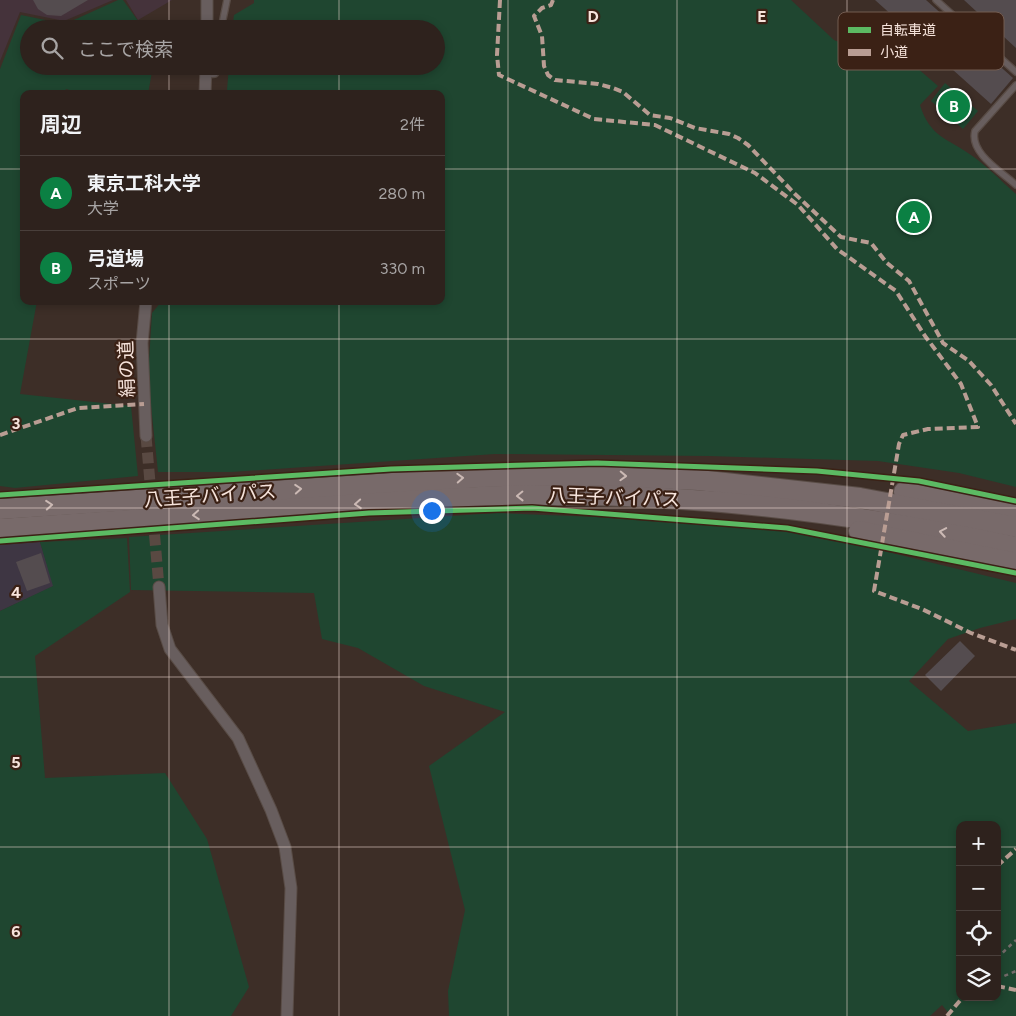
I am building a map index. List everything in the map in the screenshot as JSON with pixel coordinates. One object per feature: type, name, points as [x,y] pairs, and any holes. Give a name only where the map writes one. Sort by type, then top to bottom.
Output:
[{"type":"highway","name":"八王子バイパス","points":[[0,509],[492,476],[647,477],[787,489],[910,506],[1016,527]]},
{"type":"highway","points":[[787,489],[858,489],[909,492],[960,499],[1016,511]]},
{"type":"highway","name":"八王子バイパス","points":[[0,529],[483,496],[585,495],[696,500],[847,516],[956,534],[1016,547]]},
{"type":"highway","points":[[696,500],[1016,563]]},
{"type":"street","points":[[207,0],[207,20]]},
{"type":"street","points":[[205,90],[206,75]]},
{"type":"street","name":"絹の道","points":[[146,305],[142,343],[146,436]]},
{"type":"street","points":[[159,587],[162,625],[170,649],[238,738],[285,847],[291,888],[287,1016]]},
{"type":"lane","points":[[223,20],[227,0]]},
{"type":"lane","points":[[936,0],[949,12]]},
{"type":"lane","points":[[1004,61],[1016,72]]},
{"type":"lane","points":[[1016,85],[975,131],[973,137],[980,152],[1016,185]]},
{"type":"path","points":[[999,956],[1016,940]]},
{"type":"path","points":[[1001,977],[1016,971]]},
{"type":"shaded area","points":[[0,0],[113,0],[66,20],[20,12],[0,61]]},
{"type":"shaded area","points":[[126,0],[172,0],[138,20]]},
{"type":"shaded area","points":[[40,542],[54,586],[0,611],[0,545]]},
{"type":"green space","points":[[118,0],[123,0],[137,20],[74,20]]},
{"type":"green space","points":[[254,0],[791,0],[838,42],[838,70],[920,70],[938,86],[920,105],[929,124],[940,136],[983,164],[1016,194],[1016,487],[959,473],[878,461],[709,456],[495,454],[232,472],[158,472],[148,377],[152,313],[159,305],[445,305],[445,90],[227,90],[228,75],[445,75],[445,20],[233,20],[234,15],[254,3]]},
{"type":"green space","points":[[21,15],[45,20],[20,20],[20,75],[151,75],[149,90],[20,90],[20,305],[36,305],[20,394],[131,406],[138,476],[15,488],[0,486],[0,69]]},
{"type":"green space","points":[[945,83],[978,111],[963,129],[931,101]]},
{"type":"green space","points":[[497,513],[597,517],[783,531],[871,548],[1016,583],[1016,619],[980,628],[948,639],[909,681],[968,731],[1016,723],[1016,1016],[951,1016],[942,1005],[930,1016],[449,1016],[448,991],[465,910],[429,766],[505,712],[424,686],[358,648],[322,639],[314,593],[131,590],[129,537]]},
{"type":"green space","points":[[127,538],[130,592],[35,656],[45,778],[165,773],[207,839],[249,987],[231,1016],[0,1016],[0,611],[53,586],[40,542]]},
{"type":"building","points":[[33,0],[88,0],[61,16],[47,15],[38,9]]},
{"type":"building","points":[[875,0],[926,0],[939,12],[888,12]]},
{"type":"building","points":[[964,0],[1016,0],[1016,48],[1004,37],[1004,12],[977,12]]},
{"type":"building","points":[[953,70],[1004,70],[1013,78],[991,104]]},
{"type":"building","points":[[41,553],[50,583],[27,591],[16,562]]},
{"type":"building","points":[[960,641],[975,656],[941,691],[925,675]]},
{"type":"tunnel","points":[[146,436],[159,587]]},
{"type":"marked path","points":[[500,0],[497,55],[499,75],[594,119],[655,125],[755,173],[798,205],[837,249],[896,291],[925,336],[961,384],[978,427],[928,429],[903,435],[899,444],[874,591],[922,609],[971,633],[1016,650]]},
{"type":"marked path","points":[[553,0],[551,5],[542,8],[534,16],[542,36],[544,66],[548,75],[555,80],[598,84],[613,88],[623,92],[650,115],[670,118],[695,128],[729,134],[748,145],[795,194],[841,237],[871,243],[887,263],[909,281],[943,343],[969,361],[991,385],[1016,424]]},
{"type":"marked path","points":[[0,435],[78,408],[144,404]]},
{"type":"marked path","points":[[1001,862],[1016,849]]},
{"type":"marked path","points":[[1001,987],[1016,990]]},
{"type":"marked path","points":[[947,1016],[960,1001]]},
{"type":"cycle path","points":[[0,495],[391,469],[597,463],[817,471],[919,481],[1016,501]]},
{"type":"cycle path","points":[[0,541],[369,513],[532,508],[787,528],[1016,573]]},
{"type":"place","name":"弓道場","points":[[954,106]]},
{"type":"place","name":"東京工科大学","points":[[914,217]]}]
